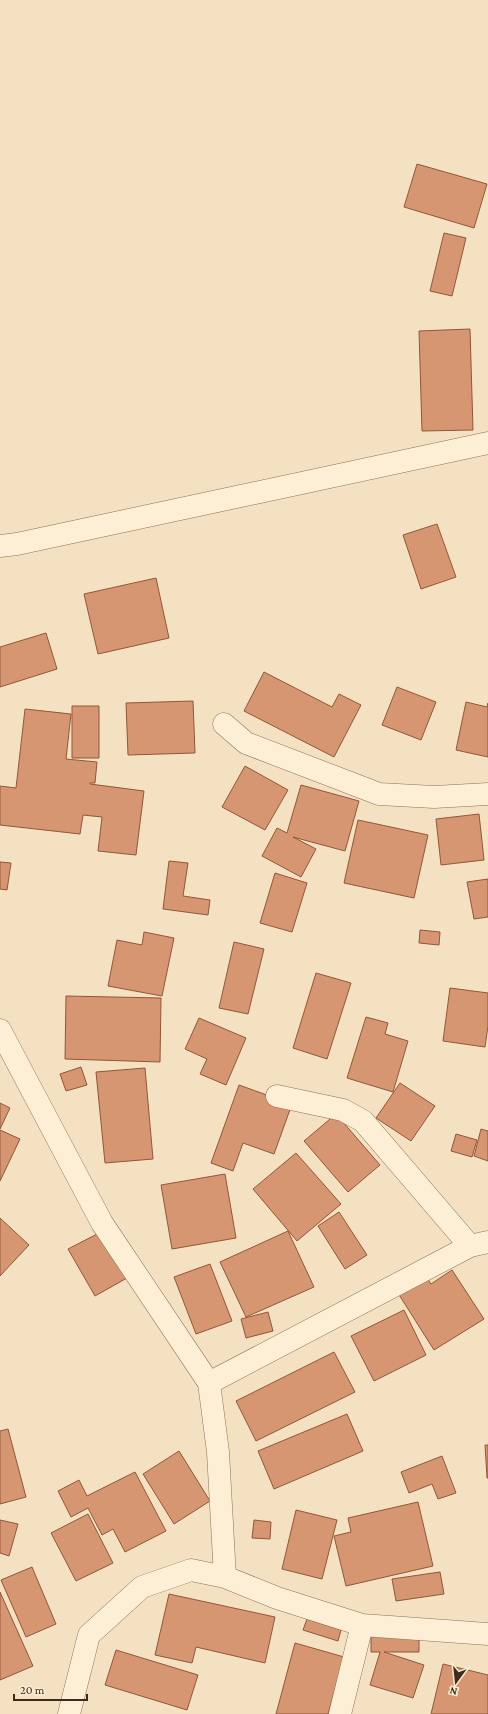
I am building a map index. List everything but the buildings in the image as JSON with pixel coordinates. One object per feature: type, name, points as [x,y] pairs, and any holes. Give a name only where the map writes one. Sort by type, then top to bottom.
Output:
[{"type":"street","points":[[0,546],[17,544],[488,443]]},
{"type":"street","points":[[224,724],[246,743],[379,794],[434,798],[488,794]]},
{"type":"street","points":[[0,1030],[102,1223],[210,1384],[218,1452],[225,1577]]},
{"type":"street","points":[[210,1384],[479,1244],[363,1121],[343,1110],[277,1096]]},
{"type":"street","points":[[69,1714],[89,1635],[142,1587],[191,1570],[225,1577],[277,1598],[362,1626],[488,1634]]},
{"type":"street","points":[[340,1714],[362,1626]]}]
